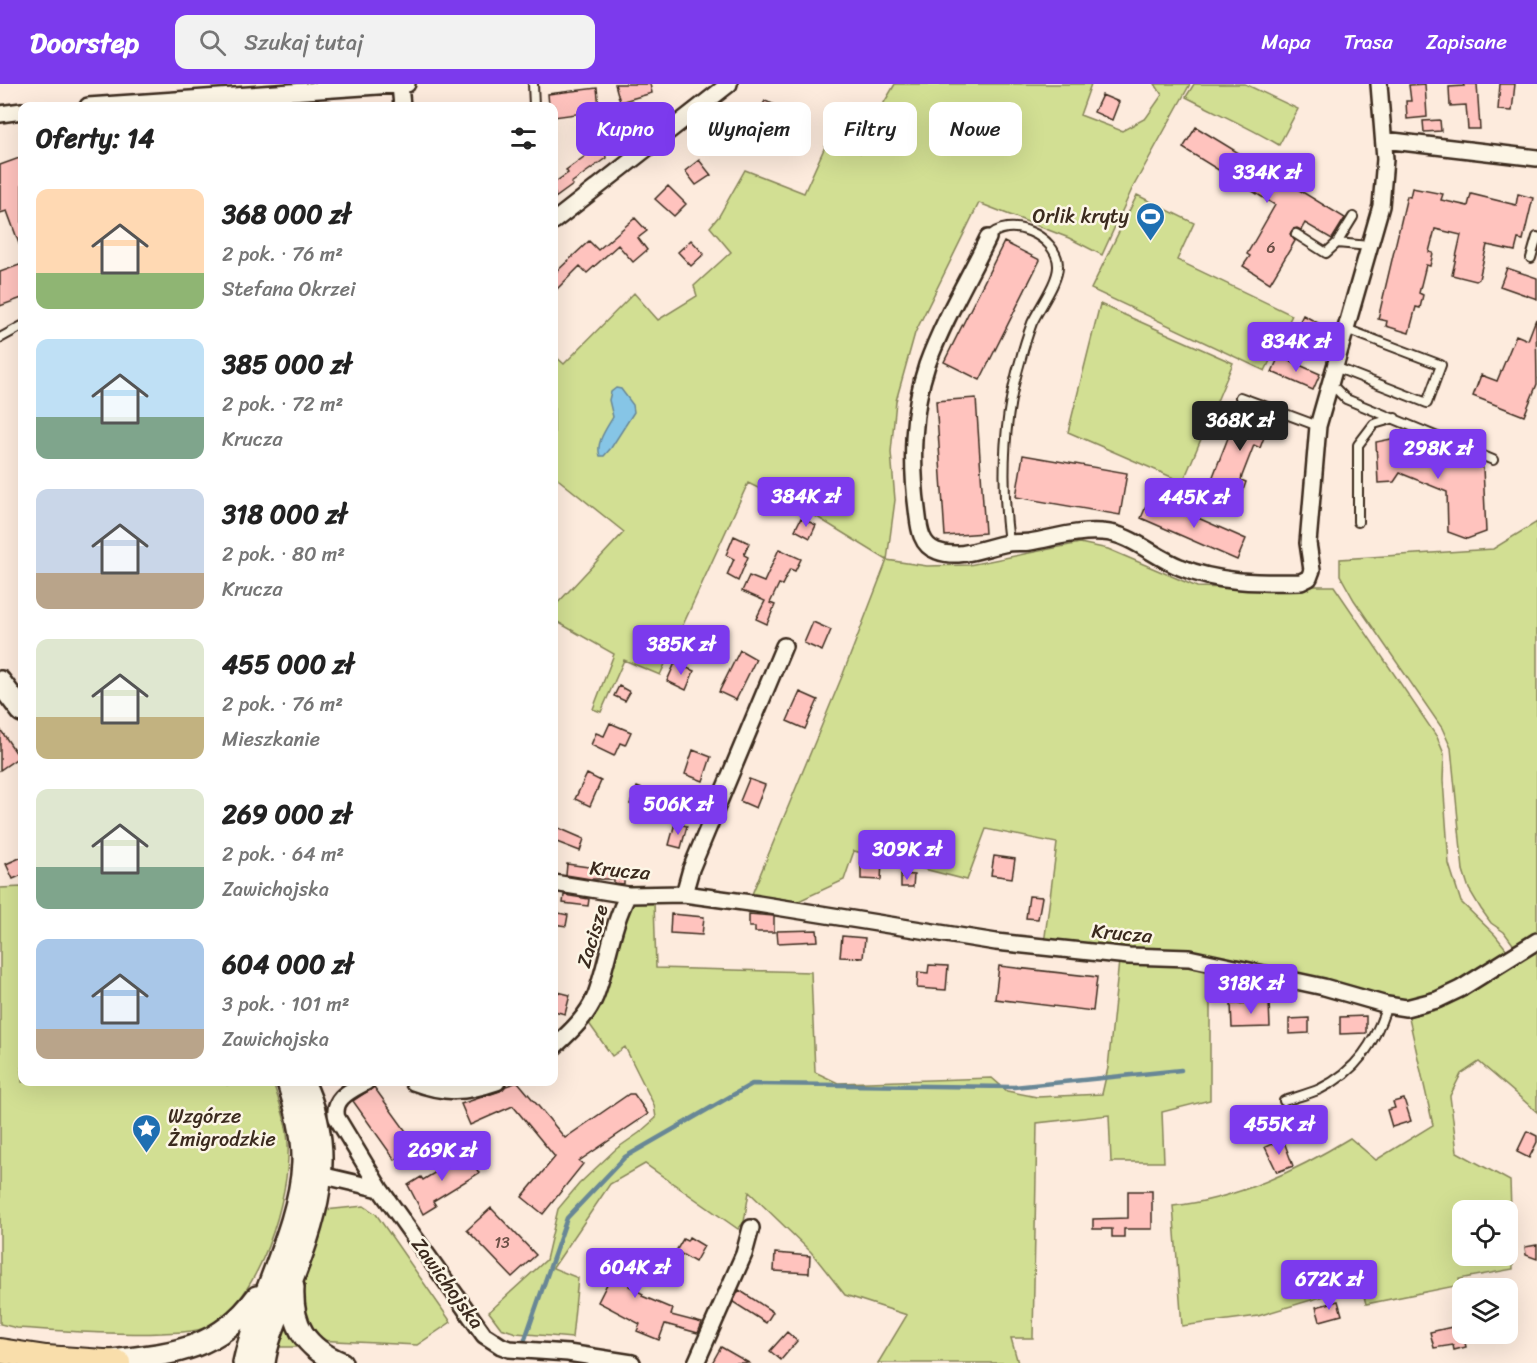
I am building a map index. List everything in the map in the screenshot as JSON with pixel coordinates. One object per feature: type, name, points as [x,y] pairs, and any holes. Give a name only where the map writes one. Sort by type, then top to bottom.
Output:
[{"type":"main road","points":[[0,1351],[46,1358],[109,1363]]},
{"type":"street","points":[[400,84],[402,102]]},
{"type":"street","points":[[145,102],[407,84]]},
{"type":"street","points":[[558,218],[729,84]]},
{"type":"street","points":[[988,238],[934,346],[926,368],[919,403],[914,442],[915,496],[920,533],[929,547],[938,552],[951,554],[975,552],[1009,543],[1027,543],[1083,532],[1114,533],[1157,557],[1181,568],[1202,574],[1247,581],[1301,582],[1309,578],[1312,570],[1308,543],[1318,426],[1380,206],[1385,159],[1379,84]]},
{"type":"street","points":[[0,114],[18,112]]},
{"type":"street","points":[[1384,140],[1537,158]]},
{"type":"street","points":[[684,894],[691,869],[784,646]]},
{"type":"street","points":[[0,682],[18,706]]},
{"type":"street","name":"Krucza","points":[[558,885],[628,895],[684,894],[803,910],[996,942],[1129,956],[1189,958],[1324,987],[1387,1005],[1406,1008],[1437,1000],[1460,989],[1537,941]]},
{"type":"street","name":"Zacisze","points":[[558,1043],[572,1030],[592,1002],[628,895]]},
{"type":"street","points":[[264,1363],[270,1339],[312,1225],[311,1175],[302,1149],[300,1126],[289,1086]]},
{"type":"street","points":[[244,1363],[254,1323],[321,1143],[312,1101],[305,1086]]},
{"type":"street","name":"Zawichojska","points":[[360,1086],[338,1101],[334,1111],[337,1118],[380,1189],[484,1335],[509,1349],[568,1353],[632,1363]]},
{"type":"street","points":[[426,1086],[464,1091],[482,1086]]},
{"type":"street","points":[[311,1175],[380,1189]]},
{"type":"street","points":[[696,1363],[744,1254],[751,1228]]},
{"type":"street","points":[[294,1276],[294,1310],[302,1333],[318,1352],[341,1363]]},
{"type":"street","points":[[109,1363],[174,1352],[199,1345],[222,1333],[236,1321],[270,1279]]},
{"type":"lane","points":[[533,84],[534,102]]},
{"type":"lane","points":[[1296,234],[1326,253],[1337,243],[1353,217]]},
{"type":"lane","points":[[988,238],[992,233],[1003,228],[1018,228],[1046,242],[1055,253],[1058,263],[1057,275],[1032,324],[1020,359],[1011,397],[1005,440],[1004,488],[1009,543]]},
{"type":"lane","points":[[1531,258],[1537,237]]},
{"type":"lane","points":[[1337,243],[1369,246]]},
{"type":"lane","points":[[0,339],[18,328]]},
{"type":"lane","points":[[1335,367],[1427,403],[1441,365],[1346,329]]},
{"type":"lane","points":[[1330,383],[1346,399],[1493,460]]},
{"type":"lane","points":[[1240,397],[1318,426]]},
{"type":"lane","points":[[1358,522],[1358,445],[1374,424],[1395,418]]},
{"type":"lane","points":[[1284,1101],[1317,1090],[1347,1070],[1367,1051],[1374,1040],[1387,1005]]},
{"type":"green space","points":[[895,84],[1091,84],[1080,115],[1122,131],[1146,118],[1162,95],[1155,84],[1190,84],[1132,189],[1102,255],[1069,238],[979,203],[915,333],[896,401],[891,452],[895,500],[887,560],[817,517],[748,483],[660,675],[624,660],[601,712],[593,709],[614,654],[558,622],[558,603],[624,532],[558,479],[558,359],[564,364],[634,293],[658,320],[697,296],[694,286],[731,252],[710,227],[719,216],[745,170],[804,193],[823,151],[823,156],[917,156],[917,102],[884,102]]},
{"type":"green space","points":[[1194,84],[1245,84],[1298,109],[1279,145],[1186,97]]},
{"type":"green space","points":[[1137,195],[1194,223],[1177,260],[1292,315],[1265,371],[1091,289]]},
{"type":"green space","points":[[1100,304],[1233,363],[1183,482],[1068,432]]},
{"type":"green space","points":[[1537,522],[1537,936],[1515,947],[1504,932],[1491,923],[1469,889],[1463,870],[1451,748],[1442,728],[1354,600],[1340,575],[1340,559],[1493,549]]},
{"type":"green space","points":[[1080,543],[1108,549],[1197,587],[1292,590],[1315,586],[1334,586],[1437,737],[1444,754],[1443,780],[1449,864],[1461,902],[1495,935],[1511,955],[1441,991],[1401,1004],[1261,969],[1044,944],[1057,843],[986,829],[967,880],[854,851],[844,880],[790,905],[750,899],[843,674],[887,560],[927,566],[969,565]]},
{"type":"green space","points":[[18,887],[18,1086],[274,1086],[288,1143],[288,1165],[277,1218],[268,1246],[242,1296],[226,1315],[207,1327],[185,1332],[126,1333],[17,1328],[0,1324],[0,888]]},
{"type":"green space","points":[[654,901],[656,968],[811,972],[815,1072],[838,1083],[992,1078],[1007,1091],[1037,1097],[1102,1094],[1108,1068],[1119,961],[1190,965],[1210,969],[1210,1100],[1162,1112],[1164,1162],[1111,1162],[1109,1115],[1037,1123],[1033,1338],[1011,1338],[1018,1363],[878,1363],[907,1315],[845,1295],[811,1252],[749,1192],[744,1222],[738,1229],[645,1164],[610,1184],[553,1268],[578,1278],[572,1338],[516,1333],[501,1328],[489,1312],[546,1260],[558,1209],[579,1184],[616,1149],[656,1118],[654,1105],[625,1047],[612,1056],[588,1022],[624,908],[633,904]]},
{"type":"green space","points":[[1537,945],[1537,1112],[1479,1062],[1461,1074],[1450,1096],[1457,1152],[1510,1181],[1511,1200],[1452,1200],[1452,1266],[1513,1266],[1513,1269],[1464,1278],[1452,1278],[1452,1287],[1366,1304],[1361,1285],[1258,1316],[1182,1326],[1173,1206],[1220,1197],[1265,1182],[1309,1162],[1350,1138],[1376,1160],[1433,1125],[1408,1014]]},
{"type":"green space","points":[[364,1206],[376,1214],[451,1322],[417,1345],[315,1340],[299,1299],[302,1280],[325,1210]]},
{"type":"green space","points":[[288,1317],[303,1347],[279,1347]]},
{"type":"water","points":[[616,388],[621,389],[633,405],[634,412],[611,448],[604,456],[600,456],[600,441],[613,417],[609,400],[611,392]]},
{"type":"building","points":[[615,84],[650,84],[652,93],[620,102]]},
{"type":"building","points":[[1425,84],[1427,117],[1407,119],[1406,101],[1411,101],[1409,85]]},
{"type":"building","points":[[1463,84],[1477,84],[1480,129],[1468,129],[1466,105],[1450,106],[1449,87],[1464,86]]},
{"type":"building","points":[[1500,84],[1515,84],[1512,111],[1498,110]]},
{"type":"building","points":[[597,88],[598,102],[576,102],[576,114],[558,116],[558,102],[549,102],[548,94]]},
{"type":"building","points":[[1102,95],[1119,102],[1112,120],[1094,112]]},
{"type":"building","points":[[1440,120],[1441,131],[1424,132],[1423,121]]},
{"type":"building","points":[[1196,127],[1345,218],[1332,239],[1305,223],[1301,230],[1293,229],[1290,234],[1295,241],[1270,283],[1243,266],[1250,256],[1247,254],[1275,205],[1183,148]]},
{"type":"building","points":[[585,156],[606,156],[558,196],[558,180],[568,173],[566,170]]},
{"type":"building","points":[[18,158],[18,241],[7,211],[0,213],[0,165]]},
{"type":"building","points":[[699,160],[711,175],[696,185],[685,171]]},
{"type":"building","points":[[668,186],[686,204],[674,216],[655,199]]},
{"type":"building","points":[[1412,188],[1443,194],[1441,200],[1468,206],[1471,194],[1516,205],[1518,194],[1533,198],[1523,240],[1518,239],[1515,251],[1487,245],[1479,279],[1476,281],[1452,275],[1461,235],[1435,229],[1429,252],[1433,253],[1430,266],[1426,265],[1419,293],[1423,295],[1420,308],[1416,307],[1409,333],[1386,326],[1387,321],[1378,319],[1407,196],[1410,197]]},
{"type":"building","points":[[635,218],[647,231],[638,238],[647,250],[633,262],[618,245],[587,273],[580,266],[558,288],[558,270],[589,241],[598,250]]},
{"type":"building","points":[[691,240],[704,254],[691,266],[678,252]]},
{"type":"building","points":[[1004,242],[1040,260],[980,380],[944,362]]},
{"type":"building","points":[[18,265],[18,299],[0,306],[0,272]]},
{"type":"building","points":[[1507,268],[1537,278],[1537,299],[1500,286]]},
{"type":"building","points":[[1303,315],[1333,331],[1327,341],[1298,325]]},
{"type":"building","points":[[1536,319],[1537,384],[1524,416],[1473,396],[1481,375],[1497,381],[1516,335],[1528,340]]},
{"type":"building","points":[[1279,356],[1320,374],[1313,390],[1272,372]]},
{"type":"building","points":[[976,398],[985,533],[945,536],[936,401]]},
{"type":"building","points":[[1253,409],[1272,416],[1260,448],[1254,445],[1242,476],[1241,480],[1246,482],[1240,499],[1221,491],[1224,483],[1212,479],[1235,420],[1247,424]]},
{"type":"building","points":[[1406,436],[1483,468],[1486,532],[1467,539],[1448,532],[1447,492],[1400,473],[1394,482],[1378,483],[1376,442]]},
{"type":"building","points":[[1023,455],[1127,473],[1120,515],[1016,497]]},
{"type":"building","points":[[1150,497],[1246,539],[1237,560],[1141,518]]},
{"type":"building","points":[[801,518],[816,525],[810,538],[795,530]]},
{"type":"building","points":[[734,536],[749,543],[744,555],[748,557],[738,581],[727,575],[734,559],[726,555]]},
{"type":"building","points":[[779,549],[801,559],[795,571],[790,569],[782,585],[779,584],[770,603],[775,605],[767,624],[756,619],[765,601],[742,591],[749,576],[764,582]]},
{"type":"building","points":[[813,622],[831,630],[822,651],[804,643]]},
{"type":"building","points":[[740,650],[756,659],[736,700],[719,692]]},
{"type":"building","points":[[675,663],[694,671],[686,690],[667,681]]},
{"type":"building","points":[[619,686],[630,692],[625,701],[614,696]]},
{"type":"building","points":[[800,692],[818,700],[805,729],[787,721]]},
{"type":"building","points":[[610,723],[631,732],[625,745],[620,743],[614,756],[591,745],[596,733],[604,736]]},
{"type":"building","points":[[0,729],[18,758],[0,770]]},
{"type":"building","points":[[693,750],[711,757],[703,781],[685,774]]},
{"type":"building","points":[[587,774],[601,781],[590,806],[575,799]]},
{"type":"building","points":[[749,779],[765,785],[756,808],[740,801]]},
{"type":"building","points":[[637,787],[655,794],[649,811],[630,804]]},
{"type":"building","points":[[675,823],[687,826],[681,848],[669,845]]},
{"type":"building","points":[[558,828],[584,839],[580,851],[558,843]]},
{"type":"building","points":[[994,856],[1015,859],[1012,878],[991,875]]},
{"type":"building","points":[[18,859],[18,877],[13,879],[6,864]]},
{"type":"building","points":[[861,862],[882,862],[881,880],[861,879]]},
{"type":"building","points":[[567,864],[624,872],[624,884],[614,883],[614,879],[591,879],[566,875]]},
{"type":"building","points":[[901,874],[914,875],[913,887],[901,887]]},
{"type":"building","points":[[564,895],[589,899],[588,906],[563,903]]},
{"type":"building","points":[[1029,896],[1042,897],[1038,919],[1026,918]]},
{"type":"building","points":[[558,913],[568,915],[566,926],[558,925]]},
{"type":"building","points":[[671,914],[704,917],[702,935],[670,933]]},
{"type":"building","points":[[749,914],[774,916],[774,932],[755,932],[755,927],[749,927]]},
{"type":"building","points":[[817,930],[818,941],[778,943],[777,931]]},
{"type":"building","points":[[842,936],[865,938],[863,958],[840,957]]},
{"type":"building","points":[[929,965],[948,966],[946,990],[917,988],[918,972],[928,973]]},
{"type":"building","points":[[999,966],[1097,977],[1093,1011],[995,999]]},
{"type":"building","points":[[558,992],[570,995],[565,1014],[558,1012]]},
{"type":"building","points":[[1269,1002],[1270,1027],[1232,1028],[1231,1004]]},
{"type":"building","points":[[1366,1016],[1366,1033],[1340,1034],[1340,1017]]},
{"type":"building","points":[[1309,1018],[1309,1033],[1289,1034],[1289,1019]]},
{"type":"building","points":[[506,1086],[521,1086],[565,1138],[629,1094],[634,1094],[648,1114],[579,1161],[583,1164],[543,1214],[522,1197],[555,1157],[513,1106],[470,1125],[461,1104],[500,1091]]},
{"type":"building","points":[[374,1087],[416,1145],[395,1160],[353,1101]]},
{"type":"building","points":[[1404,1099],[1411,1121],[1392,1127],[1387,1110],[1395,1108],[1393,1102]]},
{"type":"building","points":[[1527,1131],[1537,1136],[1537,1142],[1529,1158],[1517,1152]]},
{"type":"building","points":[[1283,1139],[1293,1166],[1277,1172],[1265,1147]]},
{"type":"building","points":[[467,1153],[479,1173],[433,1201],[436,1206],[423,1214],[408,1185],[421,1177],[423,1180]]},
{"type":"building","points":[[1128,1191],[1152,1191],[1152,1229],[1124,1229],[1124,1237],[1112,1237],[1112,1229],[1093,1229],[1093,1219],[1128,1218]]},
{"type":"building","points":[[491,1208],[536,1255],[512,1277],[467,1230]]},
{"type":"building","points":[[689,1237],[704,1246],[695,1262],[676,1251],[683,1239],[687,1241]]},
{"type":"building","points":[[1537,1245],[1537,1259],[1526,1255],[1525,1247]]},
{"type":"building","points":[[596,1252],[618,1264],[622,1255],[640,1262],[629,1286],[643,1294],[642,1296],[673,1309],[671,1315],[702,1323],[698,1333],[665,1324],[659,1340],[637,1331],[640,1324],[598,1302],[609,1280],[595,1273],[598,1269],[589,1264]]},
{"type":"building","points":[[775,1253],[810,1256],[809,1273],[774,1271]]},
{"type":"building","points":[[739,1290],[773,1312],[766,1323],[733,1302]]},
{"type":"building","points":[[1338,1301],[1342,1315],[1320,1321],[1316,1307]]},
{"type":"building","points":[[1452,1327],[1452,1344],[1465,1344],[1466,1347],[1454,1350],[1453,1345],[1434,1348],[1430,1332]]},
{"type":"building","points":[[787,1332],[797,1341],[781,1360],[770,1351]]},
{"type":"building","points":[[721,1347],[749,1363],[712,1363]]},
{"type":"waterway","points":[[525,1339],[567,1218],[625,1157],[752,1084],[1014,1087],[1181,1070]]},
{"type":"place","name":"Orlik kryty","points":[[1150,242]]},
{"type":"place","name":"Wzgórze Żmigrodzkie","points":[[147,1154]]}]
